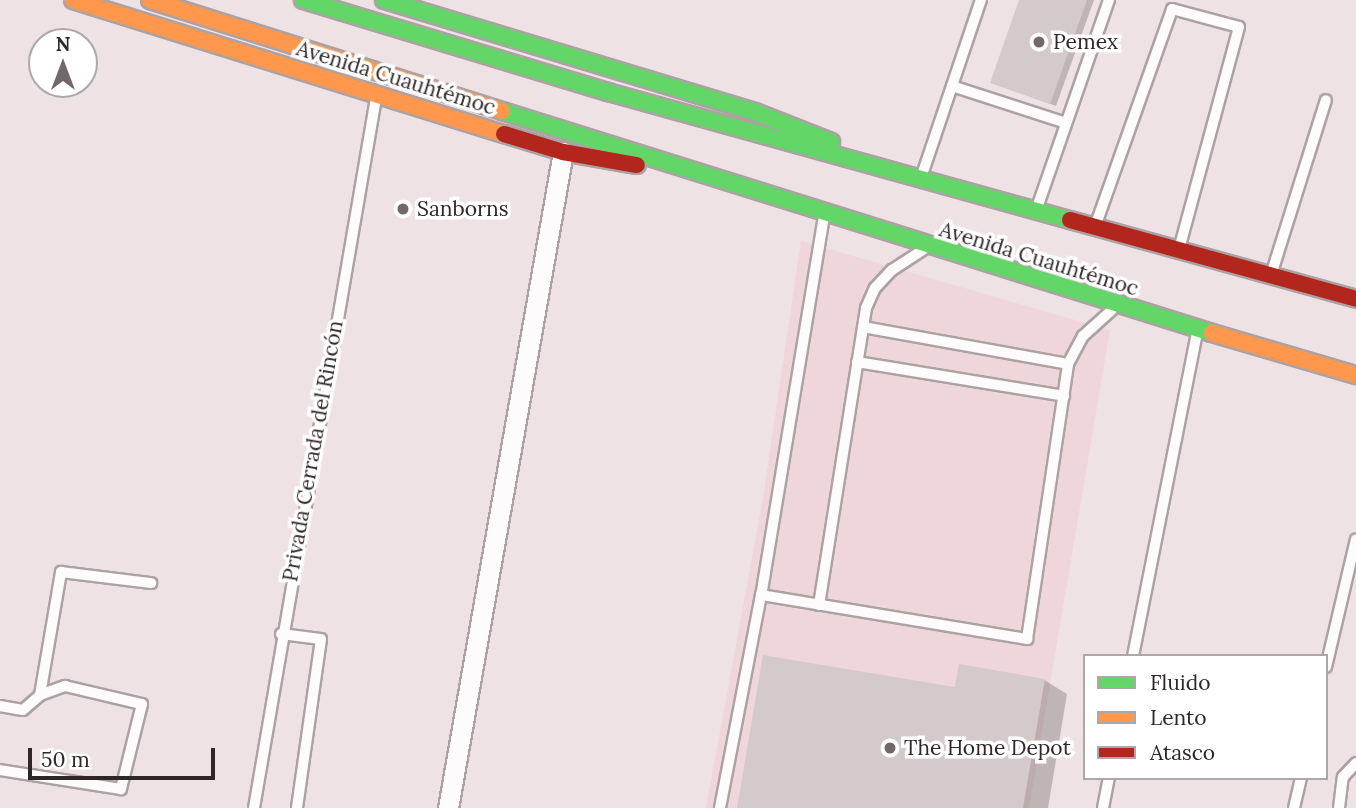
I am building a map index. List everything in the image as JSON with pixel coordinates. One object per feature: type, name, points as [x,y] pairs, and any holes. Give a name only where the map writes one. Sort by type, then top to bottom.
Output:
[{"type":"main road","name":"Avenida Cuauhtémoc","points":[[73,0],[564,152],[710,178]]},
{"type":"main road","name":"Avenida Cuauhtémoc","points":[[150,0],[824,214],[1117,305],[1356,375]]},
{"type":"main road","points":[[303,0],[608,92],[1356,299]]},
{"type":"main road","points":[[384,0],[755,112],[922,177]]},
{"type":"street","points":[[448,808],[564,152]]},
{"type":"lane","points":[[922,177],[981,0]]},
{"type":"lane","points":[[1037,209],[1109,0]]},
{"type":"lane","points":[[1096,225],[1172,9],[1239,27],[1179,249]]},
{"type":"lane","points":[[952,86],[1066,123]]},
{"type":"lane","name":"Privada Cerrada del Rincón","points":[[254,808],[281,634],[376,94]]},
{"type":"lane","points":[[1270,275],[1326,100]]},
{"type":"lane","points":[[720,808],[761,595],[824,214]]},
{"type":"lane","points":[[818,605],[863,327],[875,288],[892,270],[930,246]]},
{"type":"lane","points":[[761,595],[1027,639],[1068,364],[1083,336],[1117,305]]},
{"type":"lane","points":[[863,327],[1068,364]]},
{"type":"lane","points":[[1133,654],[1198,329]]},
{"type":"lane","points":[[857,362],[1064,396]]},
{"type":"lane","points":[[1328,658],[1356,539]]},
{"type":"lane","points":[[40,695],[61,572],[151,583]]},
{"type":"lane","points":[[281,634],[321,639],[297,808]]},
{"type":"lane","points":[[0,706],[23,710],[40,695],[65,687],[142,704],[121,789],[0,770]]},
{"type":"lane","points":[[1339,808],[1343,777],[1356,763]]},
{"type":"lane","points":[[1103,808],[1109,780]]},
{"type":"lane","points":[[1294,808],[1301,780]]},
{"type":"shaded area","points":[[801,241],[1110,330],[1029,808],[706,808],[763,498]]},
{"type":"building","name":"Pemex","points":[[1019,0],[1087,0],[1050,104],[990,83]]},
{"type":"building","name":"The Home Depot","points":[[763,655],[955,687],[959,664],[1045,679],[1023,808],[737,808]]},
{"type":"traffic: fast","points":[[303,0],[608,92],[1070,220]]},
{"type":"traffic: fast","points":[[384,0],[755,112],[831,142]]},
{"type":"traffic: fast","points":[[502,111],[1212,333]]},
{"type":"traffic: slow","points":[[73,0],[504,134]]},
{"type":"traffic: slow","points":[[150,0],[502,111]]},
{"type":"traffic: slow","points":[[1212,333],[1356,375]]},
{"type":"traffic: jam","points":[[504,134],[563,152],[637,165]]},
{"type":"traffic: jam","points":[[1070,220],[1356,299]]},
{"type":"place","name":"Pemex","points":[[1039,42]]},
{"type":"place","name":"Sanborns","points":[[403,209]]},
{"type":"place","name":"The Home Depot","points":[[890,748]]}]
